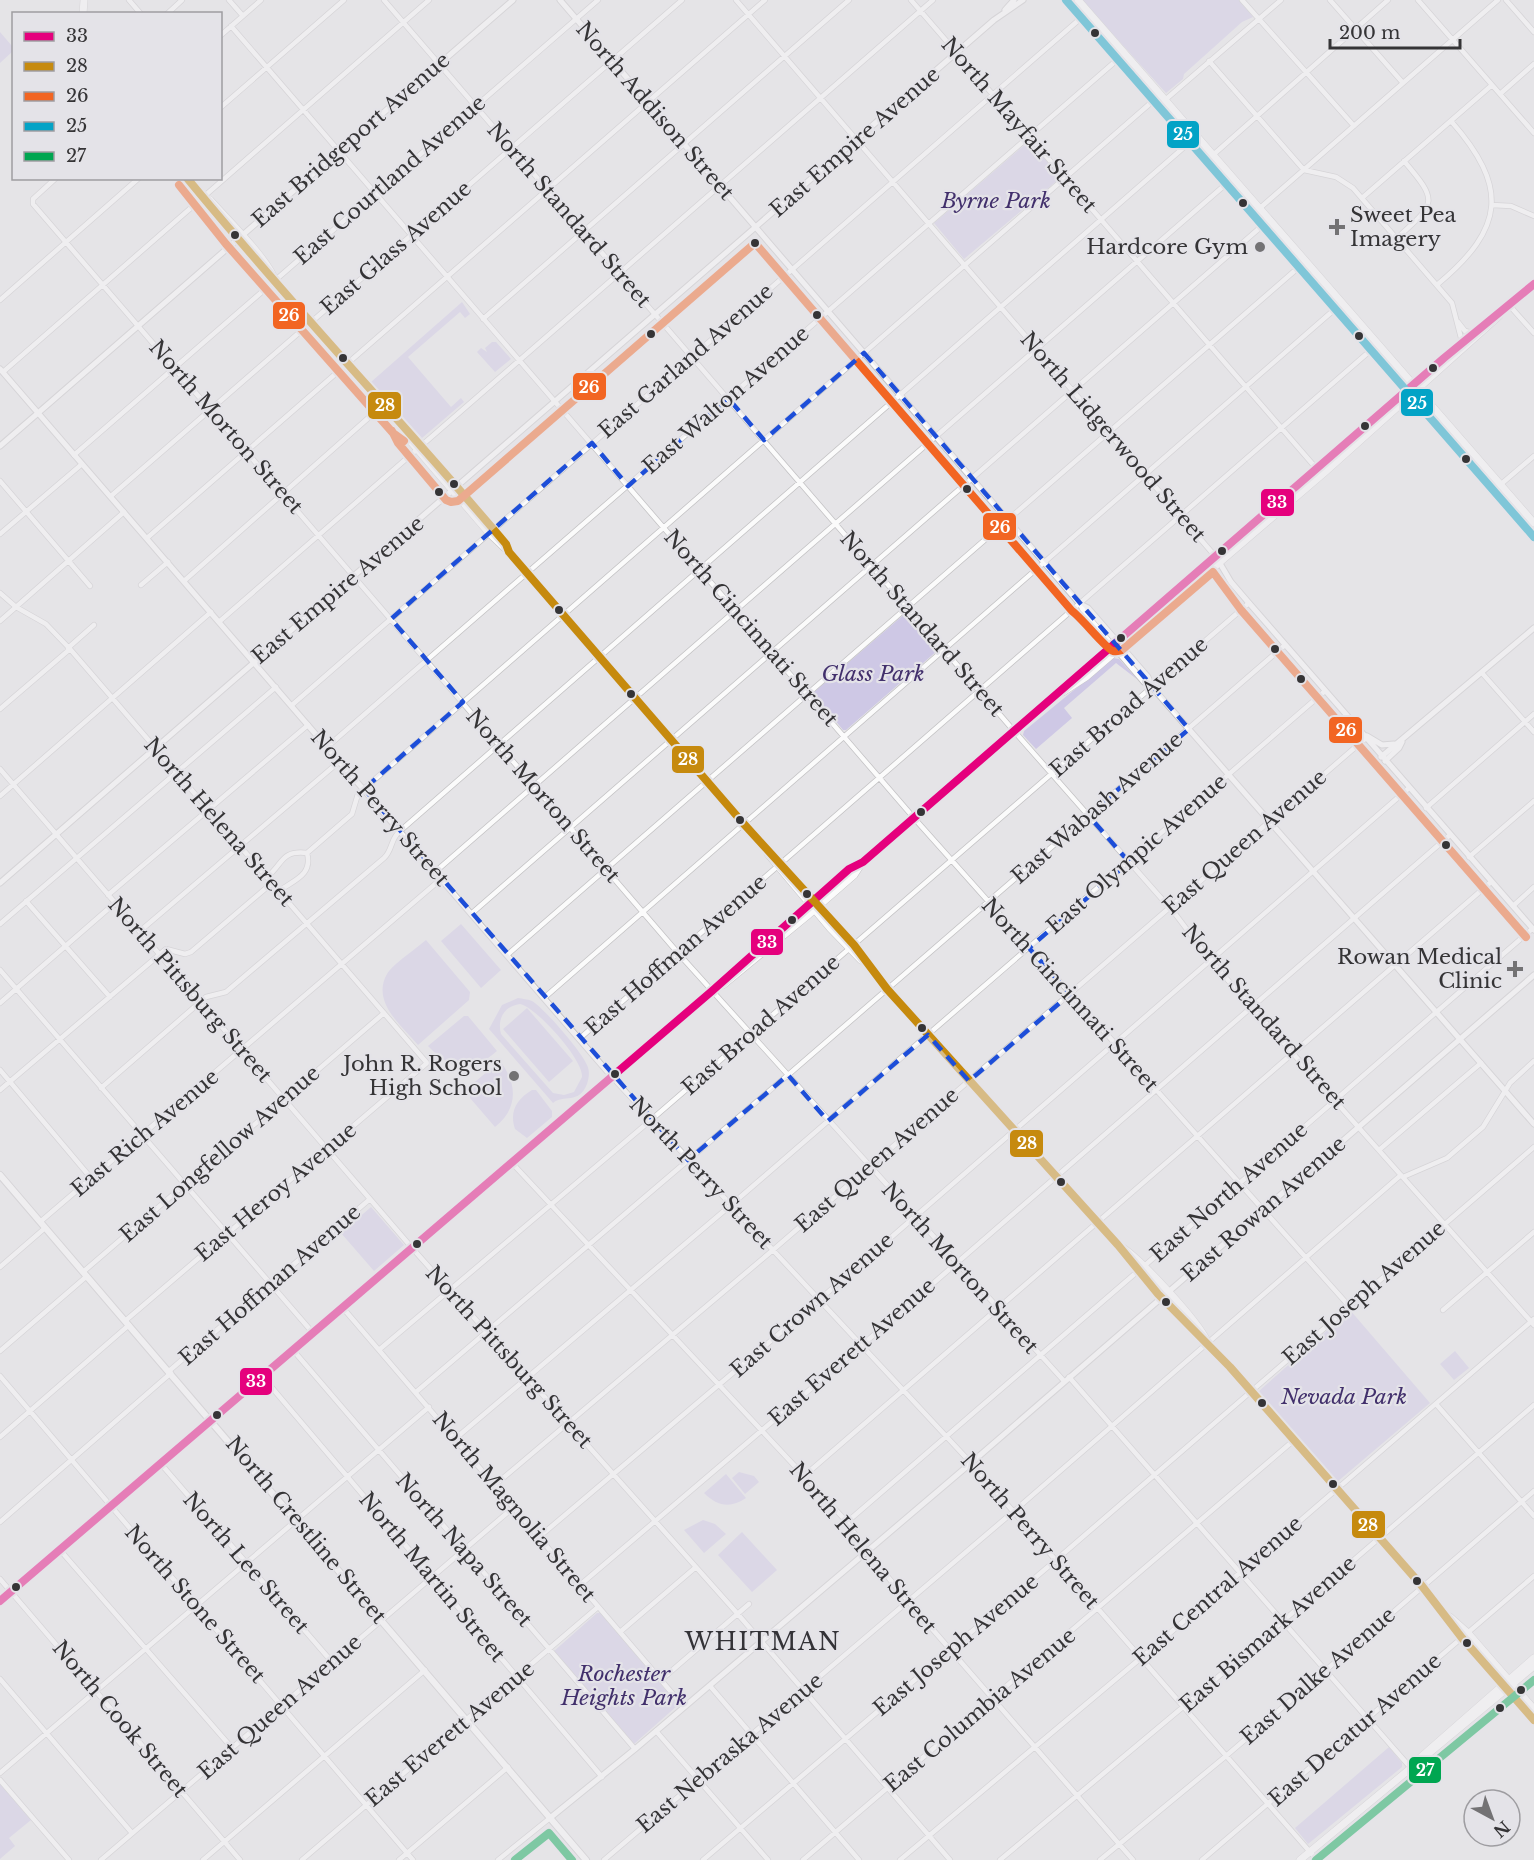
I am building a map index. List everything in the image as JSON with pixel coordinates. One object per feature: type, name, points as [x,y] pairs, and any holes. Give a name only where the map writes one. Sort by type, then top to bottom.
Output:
[{"type":"main road","points":[[1066,0],[1534,537]]},
{"type":"main road","points":[[1078,0],[1534,523]]},
{"type":"main road","points":[[189,180],[203,197],[210,200],[239,238],[273,273],[275,280],[706,782],[1013,1131],[1118,1245],[1128,1251],[1141,1269],[1508,1684],[1534,1719]]},
{"type":"main road","points":[[1280,246],[1301,262],[1305,261]]},
{"type":"main road","points":[[0,1601],[712,991],[814,905],[854,875],[863,862],[1014,731],[1412,396],[1415,387],[1462,342],[1534,284]]},
{"type":"main road","points":[[1217,559],[1316,468],[1406,390],[1415,387],[1489,327],[1509,305]]},
{"type":"main road","name":"North Crestline Street","points":[[1,1177],[212,1420],[586,1860]]},
{"type":"main road","points":[[1508,1684],[1534,1658]]},
{"type":"main road","points":[[1300,1860],[1410,1767],[1416,1758],[1534,1666]]},
{"type":"main road","points":[[1508,1684],[1534,1709]]},
{"type":"street","points":[[129,0],[139,12]]},
{"type":"street","points":[[168,12],[182,0]]},
{"type":"street","points":[[229,0],[243,16]]},
{"type":"street","points":[[222,34],[261,0]]},
{"type":"street","points":[[222,106],[344,0]]},
{"type":"street","name":"North Standard Street","points":[[384,0],[1014,731],[1169,907],[1210,960],[1533,1322]]},
{"type":"street","points":[[1,370],[103,285],[429,0]]},
{"type":"street","name":"East Bridgeport Avenue","points":[[0,446],[513,0]]},
{"type":"street","name":"North Addison Street","points":[[560,0],[1080,604],[1088,608],[1144,682],[1152,687],[1534,1124]]},
{"type":"street","name":"East Courtland Avenue","points":[[74,455],[598,0]]},
{"type":"street","name":"East Glass Avenue","points":[[111,496],[682,0]]},
{"type":"street","name":"North Lidgerwood Street","points":[[736,0],[1181,516],[1217,559],[1248,603],[1533,930]]},
{"type":"street","points":[[147,538],[765,0]]},
{"type":"street","points":[[483,319],[849,0]]},
{"type":"street","name":"North Mayfair Street","points":[[911,0],[1316,468]]},
{"type":"street","points":[[219,621],[933,0]]},
{"type":"street","name":"East Empire Avenue","points":[[1002,14],[1014,0]]},
{"type":"street","name":"East Empire Avenue","points":[[0,883],[456,490],[957,52],[1002,14],[1023,0]]},
{"type":"street","points":[[1242,0],[1354,126]]},
{"type":"street","points":[[267,877],[286,856],[294,852],[307,853],[352,814],[357,806],[358,794],[563,614],[1065,178],[1281,0]]},
{"type":"street","points":[[1330,0],[1403,83]]},
{"type":"street","points":[[1206,161],[1388,0]]},
{"type":"street","points":[[1418,0],[1534,133]]},
{"type":"street","points":[[1251,212],[1260,208],[1498,0]]},
{"type":"street","points":[[1506,0],[1534,32]]},
{"type":"street","name":"East Garland Avenue","points":[[292,705],[1081,18]]},
{"type":"street","name":"North Cincinnati Street","points":[[231,26],[879,778],[1349,1306]]},
{"type":"street","name":"East Walton Avenue","points":[[327,747],[1125,53]]},
{"type":"street","points":[[1209,61],[1304,170],[1336,177],[1362,198],[1452,303],[1462,342]]},
{"type":"street","points":[[1500,94],[1534,64]]},
{"type":"street","points":[[1362,198],[1492,85]]},
{"type":"street","points":[[1438,284],[1472,253],[1488,223],[1492,205],[1485,168],[1468,140],[1451,121]]},
{"type":"street","points":[[101,1088],[206,997],[226,992],[389,853],[393,837],[1190,142]]},
{"type":"street","points":[[1397,238],[1421,217],[1428,205],[1426,188],[1404,161]]},
{"type":"street","name":"North Morton Street","points":[[54,180],[32,202],[678,953],[1064,1381]]},
{"type":"street","points":[[0,300],[138,180]]},
{"type":"street","points":[[435,872],[1226,184]]},
{"type":"street","points":[[1492,205],[1511,206],[1534,216]]},
{"type":"street","points":[[471,914],[1270,219]]},
{"type":"street","points":[[507,955],[1299,267]]},
{"type":"street","points":[[1509,305],[1534,333]]},
{"type":"street","points":[[543,998],[1335,309]]},
{"type":"street","points":[[1458,322],[1465,331],[1473,333]]},
{"type":"street","name":"East Hoffman Avenue","points":[[579,1039],[1371,350]]},
{"type":"street","name":"North Perry Street","points":[[1,370],[612,1077],[971,1463],[1317,1860]]},
{"type":"street","points":[[184,580],[383,405]]},
{"type":"street","points":[[1493,491],[1534,456]]},
{"type":"street","points":[[0,534],[82,464]]},
{"type":"street","points":[[0,481],[90,586]]},
{"type":"street","points":[[0,621],[124,512]]},
{"type":"street","points":[[141,585],[168,562]]},
{"type":"street","name":"North Helena Street","points":[[0,593],[16,607],[46,624],[69,648],[427,1063]]},
{"type":"street","name":"East Broad Avenue","points":[[380,1349],[651,1120],[1248,603]]},
{"type":"street","points":[[0,796],[211,612]]},
{"type":"street","points":[[0,709],[94,625]]},
{"type":"street","points":[[1364,735],[1382,745],[1399,743],[1534,628]]},
{"type":"street","name":"East Wabash Avenue","points":[[416,1392],[788,1075],[1285,645]]},
{"type":"street","points":[[1482,673],[1534,732]]},
{"type":"street","points":[[0,924],[276,687]]},
{"type":"street","name":"East Olympic Avenue","points":[[456,1438],[731,1205],[1325,691]]},
{"type":"street","points":[[1426,808],[1534,714]]},
{"type":"street","points":[[108,895],[308,725]]},
{"type":"street","name":"East Queen Avenue","points":[[496,1484],[773,1250],[1070,994],[1270,821],[1364,735]]},
{"type":"street","points":[[1383,759],[1399,748],[1399,743]]},
{"type":"street","points":[[140,931],[340,761]]},
{"type":"street","name":"North Pittsburg Street","points":[[0,769],[413,1249],[738,1614],[950,1860]]},
{"type":"street","name":"East Crown Avenue","points":[[539,1537],[819,1300],[1409,788]]},
{"type":"street","points":[[1469,857],[1534,801]]},
{"type":"street","name":"East Everett Avenue","points":[[580,1585],[861,1346],[1450,835]]},
{"type":"street","points":[[279,891],[306,872],[309,863],[307,853]]},
{"type":"street","name":"East Rich Avenue","points":[[40,1222],[441,879]]},
{"type":"street","points":[[804,1476],[1491,882]]},
{"type":"street","points":[[0,1090],[160,954],[172,949],[185,954],[191,952],[272,883]]},
{"type":"street","points":[[1513,906],[1534,887]]},
{"type":"street","points":[[26,901],[110,997]]},
{"type":"street","points":[[0,1003],[115,903]]},
{"type":"street","name":"East North Avenue","points":[[847,1522],[1533,930]]},
{"type":"street","points":[[0,970],[314,1333]]},
{"type":"street","name":"East Rowan Avenue","points":[[498,1860],[602,1777],[710,1686],[1534,975]]},
{"type":"street","name":"East Longfellow Avenue","points":[[0,1352],[185,1184],[384,1013]]},
{"type":"street","name":"East Nebraska Avenue","points":[[604,1860],[1013,1512],[1402,1176],[1440,1162],[1483,1127],[1505,1090],[1534,1061]]},
{"type":"street","name":"East Heroy Avenue","points":[[0,1437],[228,1234],[427,1063]]},
{"type":"street","points":[[1379,1150],[1481,1063]]},
{"type":"street","points":[[0,1070],[91,1178]]},
{"type":"street","name":"East Joseph Avenue","points":[[703,1860],[1056,1560],[1534,1147]]},
{"type":"street","name":"North Helena Street","points":[[513,1163],[847,1522],[866,1551],[908,1601],[1133,1860]]},
{"type":"street","name":"East Hoffman Avenue","points":[[0,1522],[370,1199]]},
{"type":"street","points":[[0,1267],[45,1228]]},
{"type":"street","points":[[1443,1310],[1534,1232]]},
{"type":"street","name":"North Magnolia Street","points":[[344,1308],[684,1707]]},
{"type":"street","name":"East Central Avenue","points":[[900,1860],[1141,1658],[1533,1322]]},
{"type":"street","name":"North Napa Street","points":[[293,1350],[635,1749]]},
{"type":"street","name":"North Stone Street","points":[[0,1376],[413,1860]]},
{"type":"street","name":"North Martin Street","points":[[262,1376],[602,1777]]},
{"type":"street","points":[[1069,1377],[1410,1767]]},
{"type":"street","points":[[1436,1404],[1534,1516]]},
{"type":"street","name":"East Bismark Avenue","points":[[1000,1860],[1283,1622],[1534,1405]]},
{"type":"street","points":[[0,1773],[429,1407]]},
{"type":"street","name":"East Columbia Avenue","points":[[803,1860],[1293,1441]]},
{"type":"street","name":"North Lee Street","points":[[161,1464],[332,1662]]},
{"type":"street","name":"East Dalke Avenue","points":[[1100,1860],[1226,1756],[1534,1491]]},
{"type":"street","name":"East Queen Avenue","points":[[101,1860],[513,1507]]},
{"type":"street","points":[[60,1550],[232,1749]]},
{"type":"street","points":[[620,1632],[696,1567]]},
{"type":"street","name":"East Decatur Avenue","points":[[1202,1860],[1534,1576]]},
{"type":"street","name":"North Cook Street","points":[[0,1579],[240,1860]]},
{"type":"street","points":[[661,1680],[749,1604]]},
{"type":"street","name":"East Everett Avenue","points":[[302,1860],[598,1607]]},
{"type":"street","points":[[202,1860],[425,1670]]},
{"type":"street","points":[[0,1679],[132,1833]]},
{"type":"street","points":[[710,1686],[859,1860]]},
{"type":"street","points":[[656,1731],[768,1860]]},
{"type":"street","points":[[399,1860],[508,1767]]},
{"type":"street","points":[[0,1780],[69,1860]]},
{"type":"highlighted area","points":[[864,353],[1189,729],[1088,815],[1129,862],[1029,948],[1070,994],[969,1081],[928,1035],[828,1121],[788,1075],[688,1160],[364,789],[463,702],[391,619],[592,443],[628,486],[728,398],[764,440]]},
{"type":"green space","points":[[1082,0],[1239,0],[1253,17],[1242,22],[1166,93]]},
{"type":"green space","points":[[0,32],[12,46],[12,52],[0,63]]},
{"type":"green space","name":"Byrne Park","points":[[1029,141],[1058,174],[1059,179],[964,259],[934,223]]},
{"type":"green space","points":[[462,302],[470,314],[465,318],[460,312],[408,357],[451,407],[461,398],[464,402],[422,438],[371,382]]},
{"type":"green space","points":[[492,342],[496,342],[511,359],[495,372],[477,352],[481,348],[487,352],[485,348]]},
{"type":"green space","name":"Glass Park","points":[[907,612],[938,646],[938,650],[846,730],[843,730],[813,693]]},
{"type":"green space","points":[[1113,658],[1119,659],[1138,680],[1116,663],[1064,708],[1072,718],[1036,749],[1023,735],[1024,731]]},
{"type":"green space","points":[[461,924],[501,970],[481,988],[441,941]]},
{"type":"green space","points":[[426,940],[470,992],[469,1000],[418,1045],[391,1013],[383,994],[383,984],[390,970]]},
{"type":"green space","points":[[518,998],[532,1001],[562,1031],[578,1050],[588,1067],[588,1082],[580,1095],[553,1103],[489,1029],[502,1005]],"holes":[[[520,1004],[527,1007],[558,1035],[581,1069],[582,1077],[574,1092],[564,1095],[553,1093],[501,1034],[501,1018],[506,1010]]]},
{"type":"green space","points":[[527,1008],[573,1061],[549,1082],[503,1029]]},
{"type":"green space","points":[[464,1016],[468,1016],[497,1051],[470,1066],[453,1065],[428,1046]]},
{"type":"green space","points":[[500,1061],[510,1078],[513,1095],[508,1112],[495,1127],[470,1098],[470,1086]]},
{"type":"green space","points":[[532,1090],[536,1090],[552,1111],[552,1117],[527,1138],[515,1129],[513,1117],[518,1102]]},
{"type":"green space","points":[[371,1207],[404,1245],[374,1271],[341,1233]]},
{"type":"green space","name":"Nevada Park","points":[[1350,1310],[1430,1403],[1337,1482],[1258,1392]]},
{"type":"green space","points":[[1455,1351],[1469,1368],[1454,1380],[1440,1364]]},
{"type":"green space","points":[[739,1472],[754,1476],[759,1482],[745,1494],[732,1478]]},
{"type":"green space","points":[[726,1474],[746,1498],[735,1504],[719,1503],[704,1493]]},
{"type":"green space","points":[[703,1520],[715,1524],[726,1534],[704,1553],[684,1530]]},
{"type":"green space","points":[[742,1532],[777,1570],[752,1592],[718,1555]]},
{"type":"green space","name":"Rochester Heights Park","points":[[597,1613],[601,1613],[678,1705],[634,1744],[553,1652]]},
{"type":"green space","points":[[1389,1747],[1402,1763],[1402,1767],[1308,1844],[1295,1828]]},
{"type":"green space","points":[[0,1784],[31,1820],[9,1838],[15,1846],[0,1859]]},
{"type":"transit line","name":"25","points":[[1066,0],[1534,537]]},
{"type":"transit line","name":"28","points":[[189,180],[467,498],[506,544],[509,552],[743,823],[854,945],[887,989],[1118,1245],[1158,1294],[1230,1367],[1422,1586],[1462,1638],[1534,1720]]},
{"type":"transit line","name":"26","points":[[179,185],[226,244],[393,433],[404,441]]},
{"type":"transit line","name":"26","points":[[392,431],[398,443],[446,500],[458,501],[755,243],[1072,611],[1105,645],[1113,651],[1122,650],[1213,572],[1241,610],[1526,937]]},
{"type":"transit line","name":"33","points":[[0,1601],[712,991],[849,869],[863,862],[1444,358],[1534,284]]},
{"type":"transit line","name":"27","points":[[1316,1860],[1534,1680]]},
{"type":"transit line","name":"27","points":[[515,1860],[549,1833],[572,1860]]},
{"type":"place","name":"Sweet Pea Imagery","points":[[1337,227]]},
{"type":"place","name":"Hardcore Gym","points":[[1260,247]]},
{"type":"place","name":"Rowan Medical Clinic","points":[[1515,969]]},
{"type":"place","name":"John R. Rogers High School","points":[[514,1076]]},
{"type":"district","name":"WHITMAN","points":[[763,1641]]}]
